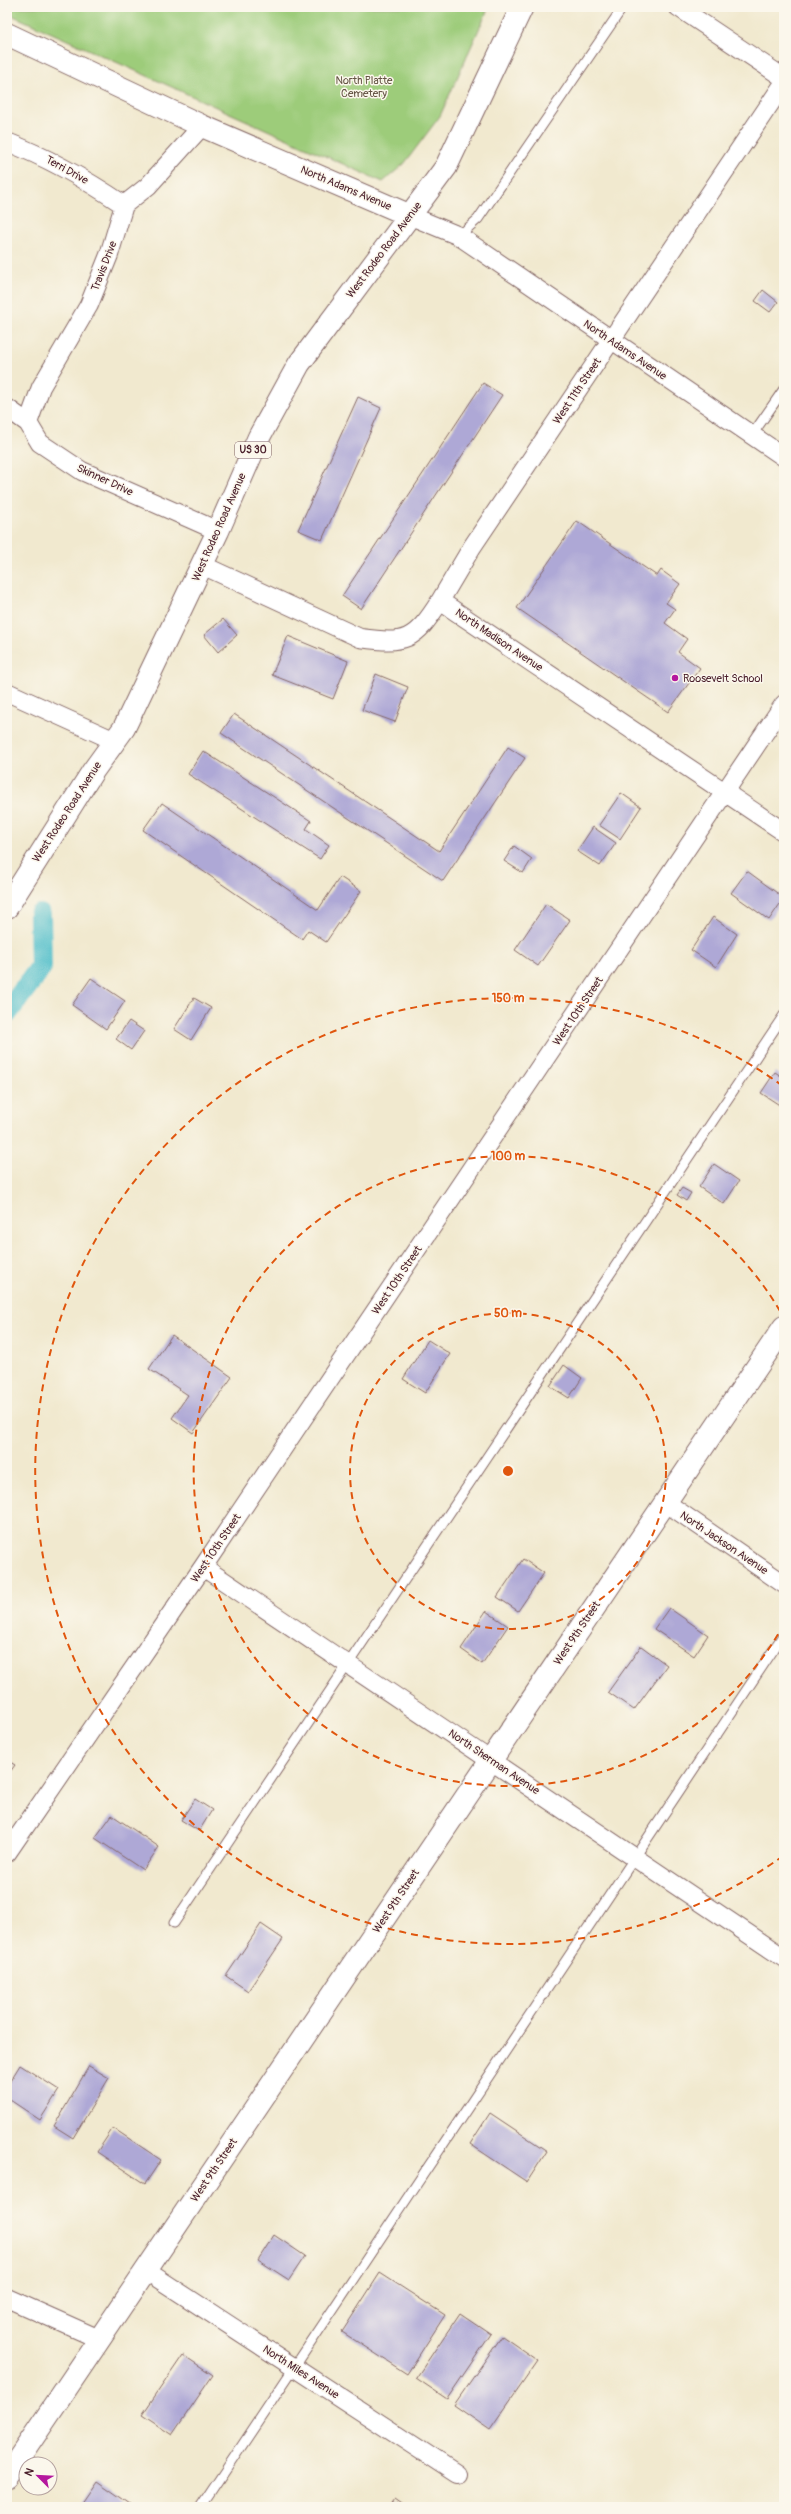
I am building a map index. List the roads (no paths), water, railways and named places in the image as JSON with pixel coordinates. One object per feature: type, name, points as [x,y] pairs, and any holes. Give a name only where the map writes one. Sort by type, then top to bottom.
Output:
[{"type":"street","name":"West Rodeo Road Avenue","points":[[7,907],[93,771],[124,728],[218,531],[259,437],[299,364],[411,216],[446,167],[522,7]]},
{"type":"street","points":[[678,7],[784,78]]},
{"type":"street","name":"North Adams Avenue","points":[[7,34],[202,126],[459,236],[784,457]]},
{"type":"street","name":"West 11th Street","points":[[440,601],[472,547],[784,83]]},
{"type":"street","points":[[124,205],[148,186],[202,126]]},
{"type":"street","name":"Terri Drive","points":[[7,142],[36,153],[95,186],[124,205]]},
{"type":"street","name":"Travis Drive","points":[[28,423],[41,387],[88,305],[109,255],[124,205]]},
{"type":"street","name":"Skinner Drive","points":[[7,408],[28,423],[40,443],[82,471],[218,531]]},
{"type":"street","points":[[202,565],[360,638],[388,642],[409,638],[432,613],[440,601]]},
{"type":"street","name":"North Madison Avenue","points":[[440,601],[784,832]]},
{"type":"street","points":[[7,692],[115,740]]},
{"type":"street","name":"West 10th Street","points":[[7,1853],[204,1566],[784,704]]},
{"type":"street","name":"West 9th Street","points":[[7,2476],[784,1327]]},
{"type":"street","name":"North Jackson Avenue","points":[[665,1502],[784,1584]]},
{"type":"street","name":"North Sherman Avenue","points":[[204,1566],[784,1958]]},
{"type":"street","name":"North Miles Avenue","points":[[145,2270],[457,2474]]},
{"type":"street","points":[[7,2298],[99,2338]]},
{"type":"lane","points":[[459,236],[478,219],[623,7]]},
{"type":"lane","points":[[752,435],[784,389]]},
{"type":"lane","points":[[174,1923],[784,1015]]},
{"type":"lane","points":[[201,2507],[296,2369],[784,1634]]},
{"type":"waterway","points":[[7,1013],[41,967],[40,915]]},
{"type":"place","name":"Roosevelt School","points":[[675,678]]},
{"type":"park label","name":"North Platte Cemetery","points":[[364,86]]}]
